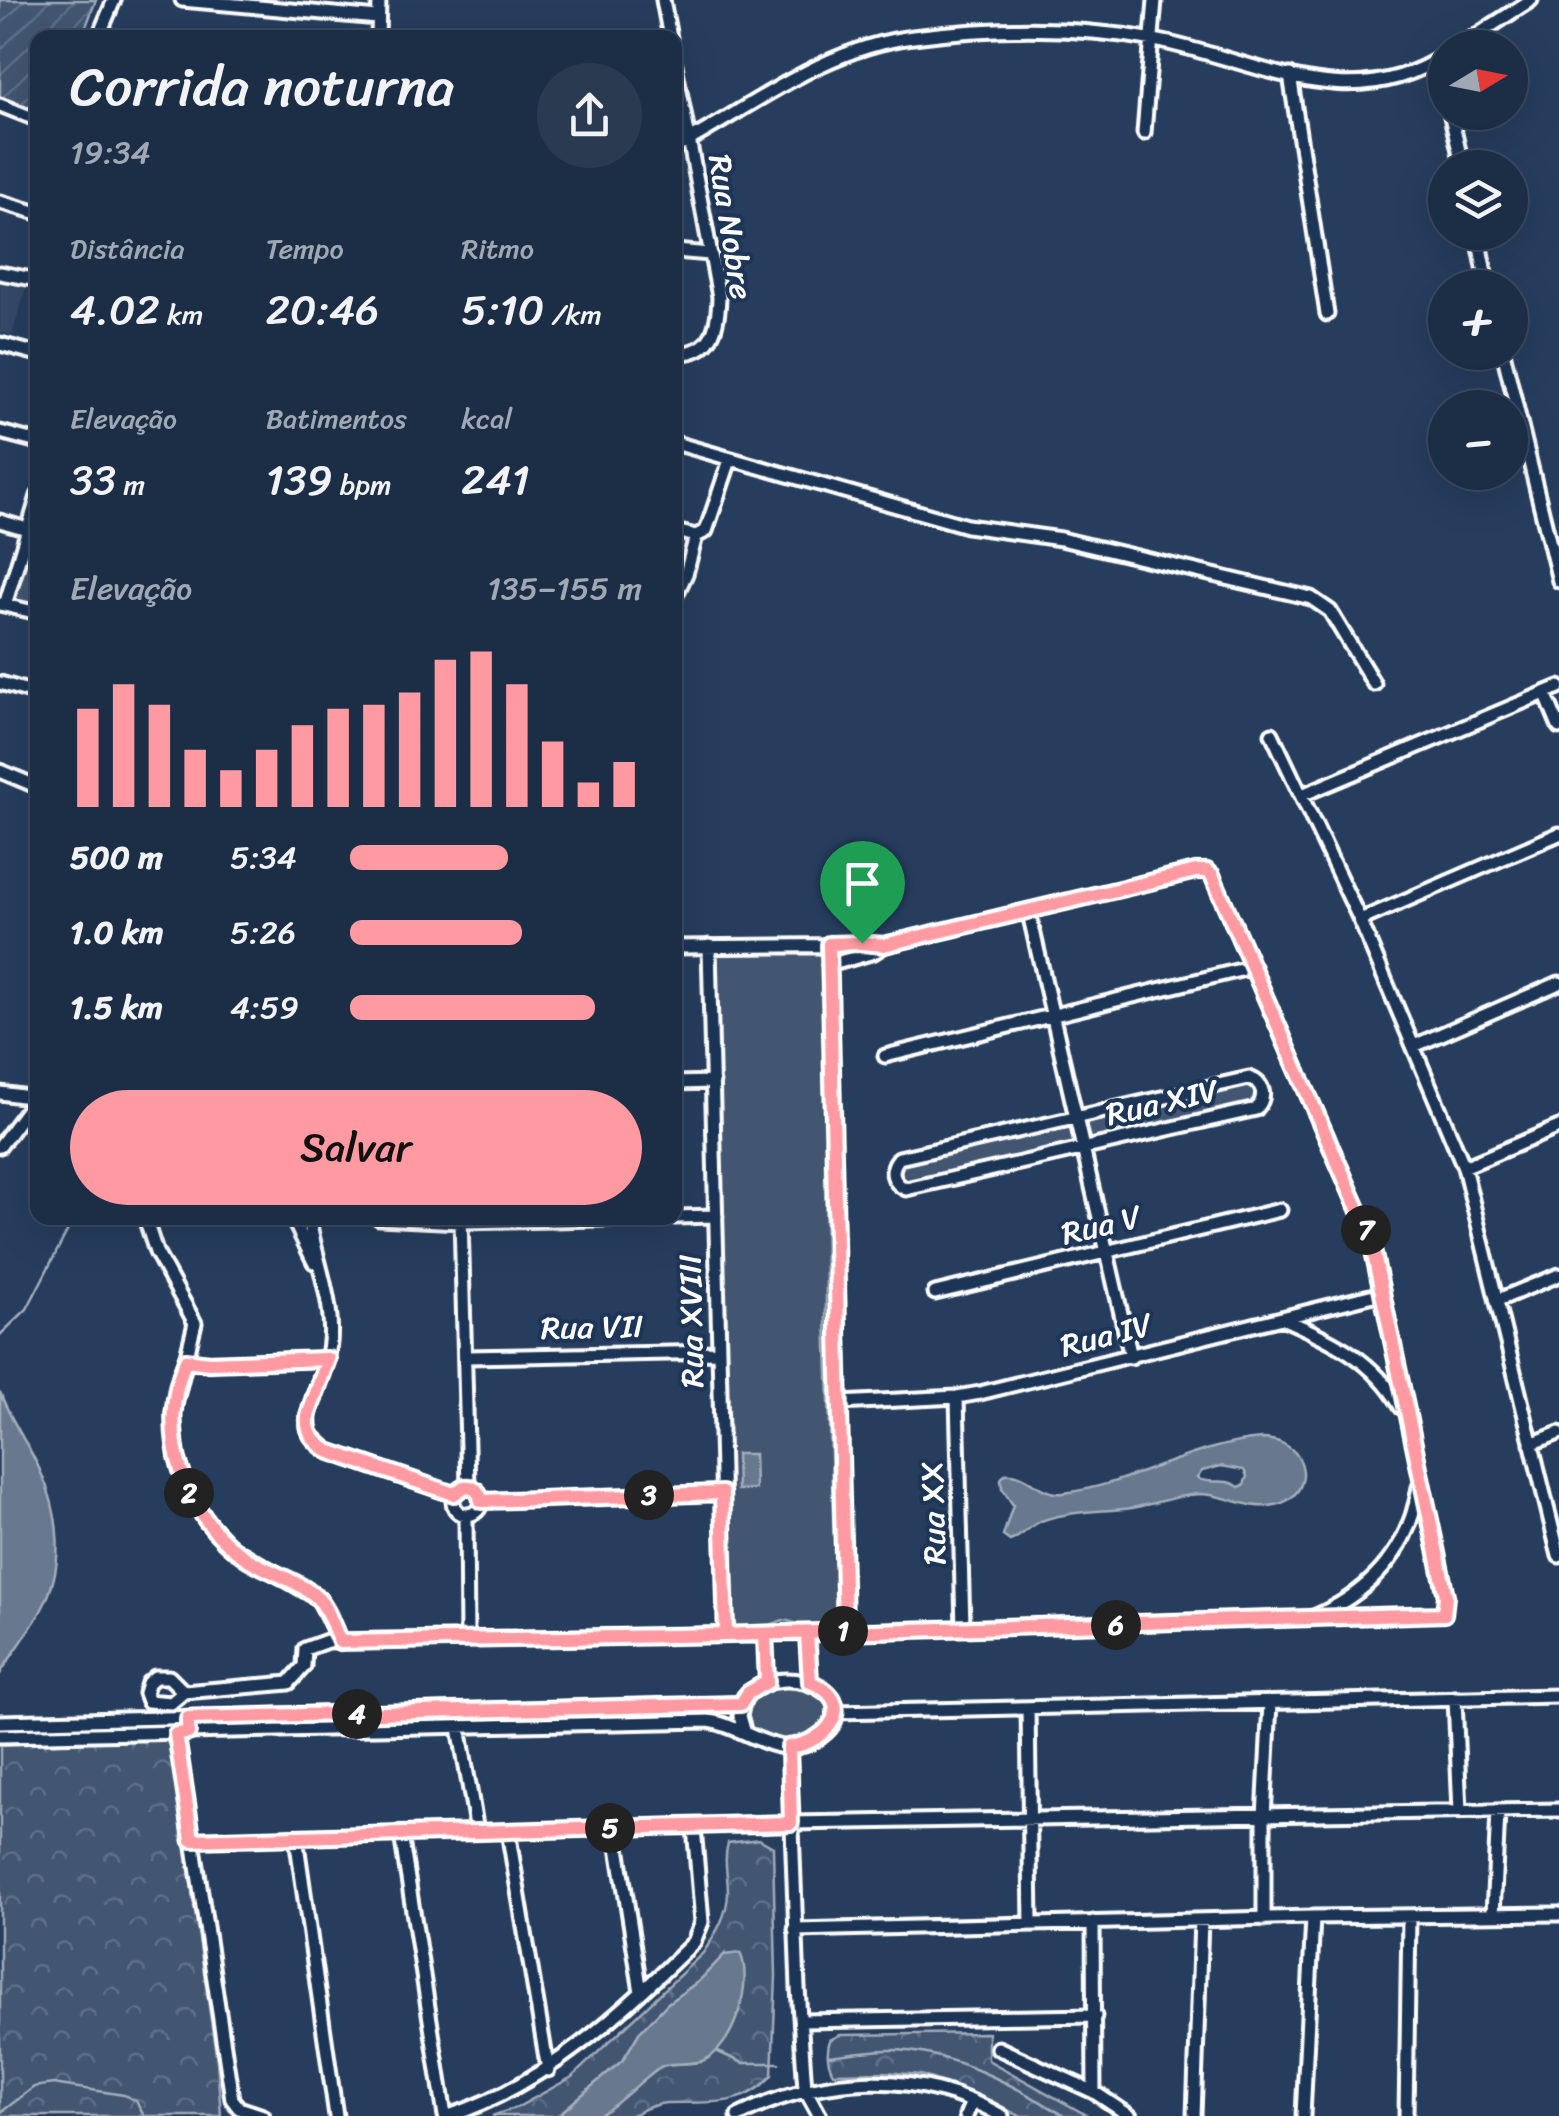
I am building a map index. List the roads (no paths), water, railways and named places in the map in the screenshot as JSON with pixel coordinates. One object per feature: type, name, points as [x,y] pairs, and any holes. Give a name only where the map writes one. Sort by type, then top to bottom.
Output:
[{"type":"street","points":[[101,30],[114,0]]},
{"type":"street","points":[[182,0],[378,18]]},
{"type":"street","points":[[378,30],[380,0]]},
{"type":"street","points":[[663,0],[669,30]]},
{"type":"street","points":[[1144,133],[1155,0]]},
{"type":"street","points":[[1485,30],[1531,0]]},
{"type":"street","points":[[682,144],[836,56],[878,42],[937,34],[1011,30],[1154,40],[1340,85],[1374,85],[1428,64]]},
{"type":"street","points":[[1290,74],[1327,314]]},
{"type":"street","name":"Rua Nobre","points":[[682,103],[719,297],[714,334],[702,349],[682,351]]},
{"type":"street","points":[[0,105],[30,117]]},
{"type":"street","points":[[0,202],[30,211]]},
{"type":"street","points":[[682,251],[710,254]]},
{"type":"street","points":[[0,273],[30,279]]},
{"type":"street","points":[[0,344],[30,352]]},
{"type":"street","points":[[1507,370],[1559,580]]},
{"type":"street","points":[[0,432],[30,440]]},
{"type":"street","points":[[682,446],[967,526],[1060,539],[1311,598],[1330,611],[1374,684]]},
{"type":"street","points":[[682,582],[686,574],[686,534],[709,527],[730,460]]},
{"type":"street","points":[[30,520],[2,604],[30,611]]},
{"type":"street","points":[[0,521],[27,529]]},
{"type":"street","points":[[0,683],[30,692]]},
{"type":"street","points":[[1302,795],[1559,686]]},
{"type":"street","points":[[1544,693],[1559,726]]},
{"type":"street","points":[[1272,734],[1360,920],[1464,1168],[1559,1556]]},
{"type":"street","points":[[0,772],[30,784]]},
{"type":"street","points":[[1360,920],[1559,834]]},
{"type":"street","points":[[184,1692],[289,1684],[305,1664],[305,1649],[323,1642],[807,1633],[1444,1614],[1447,1609],[1408,1419],[1362,1218],[1212,875],[1202,870],[884,945],[682,947]]},
{"type":"street","points":[[1029,913],[1132,1357]]},
{"type":"street","points":[[829,944],[845,1631]]},
{"type":"street","points":[[829,965],[874,952],[884,945]]},
{"type":"street","name":"Rua XVIII","points":[[709,946],[726,1635]]},
{"type":"street","points":[[885,1056],[1253,966]]},
{"type":"street","points":[[1414,1046],[1559,983]]},
{"type":"street","name":"Rua XIV","points":[[1249,1078],[1256,1080],[1263,1091],[1256,1109],[906,1189],[892,1176],[900,1158],[1078,1117],[1249,1078]]},
{"type":"street","points":[[682,1083],[712,1082]]},
{"type":"street","points":[[0,1093],[30,1095]]},
{"type":"street","points":[[0,1146],[30,1105]]},
{"type":"street","points":[[1464,1168],[1559,1127]]},
{"type":"street","name":"Rua V","points":[[935,1293],[1280,1210]]},
{"type":"street","points":[[682,1217],[716,1216]]},
{"type":"street","points":[[148,1225],[156,1252],[193,1317],[194,1330],[175,1401],[174,1429],[183,1479],[207,1522],[231,1547],[318,1599],[340,1642]]},
{"type":"street","points":[[296,1225],[319,1270]]},
{"type":"street","points":[[315,1225],[319,1270],[330,1316],[328,1359],[308,1416],[314,1441],[328,1451],[454,1494],[468,1486]]},
{"type":"street","points":[[461,1225],[468,1486]]},
{"type":"street","points":[[1498,1300],[1559,1276]]},
{"type":"street","name":"Rua IV","points":[[840,1403],[957,1398],[1382,1294]]},
{"type":"street","points":[[1284,1319],[1349,1350],[1374,1370],[1408,1419]]},
{"type":"street","name":"Rua VII","points":[[466,1357],[719,1352]]},
{"type":"street","points":[[186,1360],[209,1363],[328,1359]]},
{"type":"street","name":"Rua XX","points":[[957,1398],[964,1628]]},
{"type":"street","points":[[1531,1444],[1559,1432]]},
{"type":"street","points":[[1309,1619],[1352,1599],[1379,1576],[1408,1530],[1420,1478]]},
{"type":"street","points":[[466,1515],[478,1510],[481,1501],[479,1493],[468,1486]]},
{"type":"street","points":[[481,1501],[722,1493]]},
{"type":"street","points":[[454,1494],[455,1508],[466,1515]]},
{"type":"street","points":[[466,1515],[467,1639]]},
{"type":"street","points":[[807,1633],[810,1682]]},
{"type":"street","points":[[765,1634],[767,1682]]},
{"type":"street","points":[[0,1736],[708,1721],[744,1730],[767,1744],[789,1747],[815,1740],[832,1725],[835,1712],[828,1692],[810,1682],[767,1682],[748,1693],[741,1704],[744,1730]]},
{"type":"street","points":[[835,1712],[1559,1696]]},
{"type":"street","points":[[1455,1698],[1460,1812]]},
{"type":"street","points":[[1264,1919],[1270,1702]]},
{"type":"street","points":[[0,1722],[741,1704]]},
{"type":"street","points":[[1028,1708],[1031,1924]]},
{"type":"street","points":[[188,1718],[182,1734],[192,1840],[232,2099],[239,2108],[262,2116]]},
{"type":"street","points":[[144,1719],[145,1734]]},
{"type":"street","points":[[458,1727],[477,1831]]},
{"type":"street","points":[[789,1747],[805,2089],[820,2116]]},
{"type":"street","points":[[192,1840],[791,1823],[1264,1818],[1559,1810]]},
{"type":"street","points":[[1493,1915],[1498,1812]]},
{"type":"street","points":[[401,1834],[447,2116],[548,2070],[694,1942],[702,1922],[694,1827]]},
{"type":"street","points":[[615,1828],[641,1992]]},
{"type":"street","points":[[508,1831],[548,2070]]},
{"type":"street","points":[[296,1837],[336,2116]]},
{"type":"street","points":[[795,1930],[1559,1914]]},
{"type":"street","points":[[1406,2116],[1409,1916]]},
{"type":"street","points":[[1303,2116],[1313,1917]]},
{"type":"street","points":[[1194,2116],[1201,1920]]},
{"type":"street","points":[[1094,1922],[1094,2092]]},
{"type":"street","points":[[801,2022],[1095,2016]]},
{"type":"street","points":[[998,2048],[1094,2092],[1130,2116]]},
{"type":"street","points":[[738,2116],[777,2097],[826,2084],[892,2083],[947,2091],[1002,2116]]},
{"type":"street","points":[[966,2116],[972,2102]]},
{"type":"waterway","points":[[0,1335],[27,1309],[70,1225]]},
{"type":"waterway","points":[[828,2056],[890,2050],[936,2056],[1004,2082],[1065,2116]]},
{"type":"waterway","points":[[718,2052],[743,2063],[779,2063]]},
{"type":"waterway","points":[[0,2113],[34,2087],[53,2084],[124,2095],[136,2101],[144,2116]]}]
